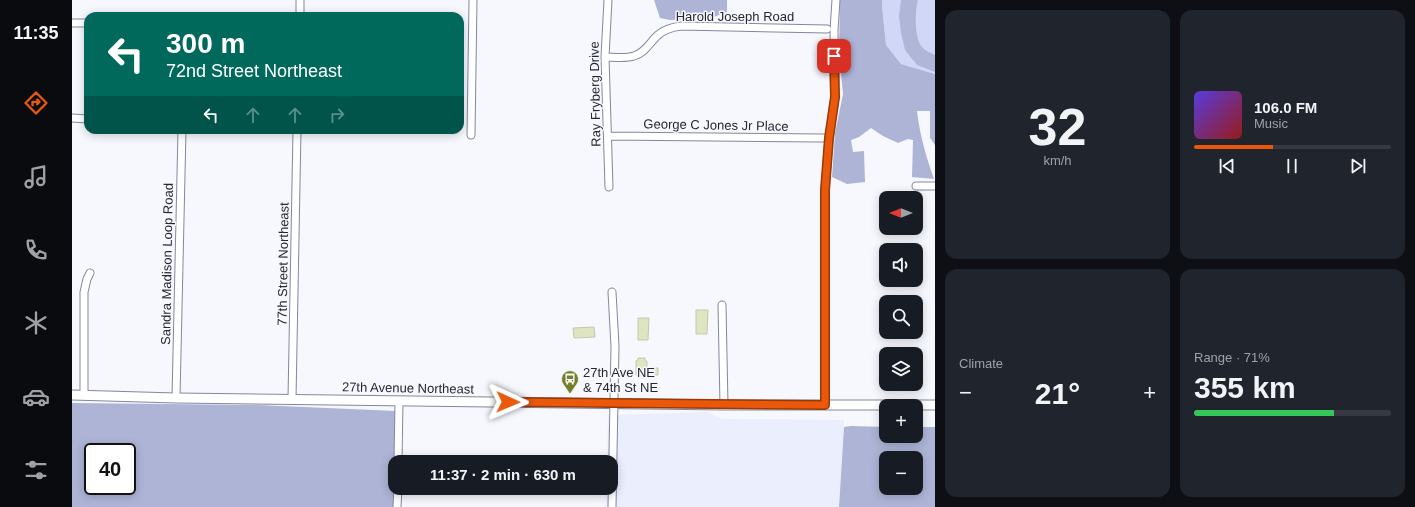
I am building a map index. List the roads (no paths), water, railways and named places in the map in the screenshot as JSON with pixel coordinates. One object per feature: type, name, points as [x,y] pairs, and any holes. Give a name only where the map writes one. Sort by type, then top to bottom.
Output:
[{"type":"street","points":[[300,0],[300,12]]},
{"type":"street","points":[[471,135],[473,0]]},
{"type":"street","name":"Ray Fryberg Drive","points":[[608,0],[605,56],[609,187]]},
{"type":"street","points":[[825,405],[825,190],[829,138],[835,97],[834,30],[836,0]]},
{"type":"street","points":[[72,23],[84,23]]},
{"type":"street","name":"Harold Joseph Road","points":[[605,56],[635,56],[643,52],[664,31],[682,26],[827,29]]},
{"type":"street","points":[[72,118],[84,118]]},
{"type":"street","name":"Sandra Madison Loop Road","points":[[176,398],[182,134]]},
{"type":"street","name":"77th Street Northeast","points":[[292,399],[298,134]]},
{"type":"street","name":"George C Jones Jr Place","points":[[608,136],[823,138]]},
{"type":"street","points":[[916,186],[935,186]]},
{"type":"street","points":[[84,395],[84,292],[90,273]]},
{"type":"street","points":[[612,292],[615,346],[612,507]]},
{"type":"street","points":[[722,305],[724,405]]},
{"type":"street","name":"27th Avenue Northeast","points":[[72,395],[176,398],[613,404],[935,405]]},
{"type":"street","points":[[398,455],[399,401]]},
{"type":"street","points":[[398,495],[398,507]]},
{"type":"place","name":"27th Ave NE & 74th St NE","points":[[570,394]]}]
